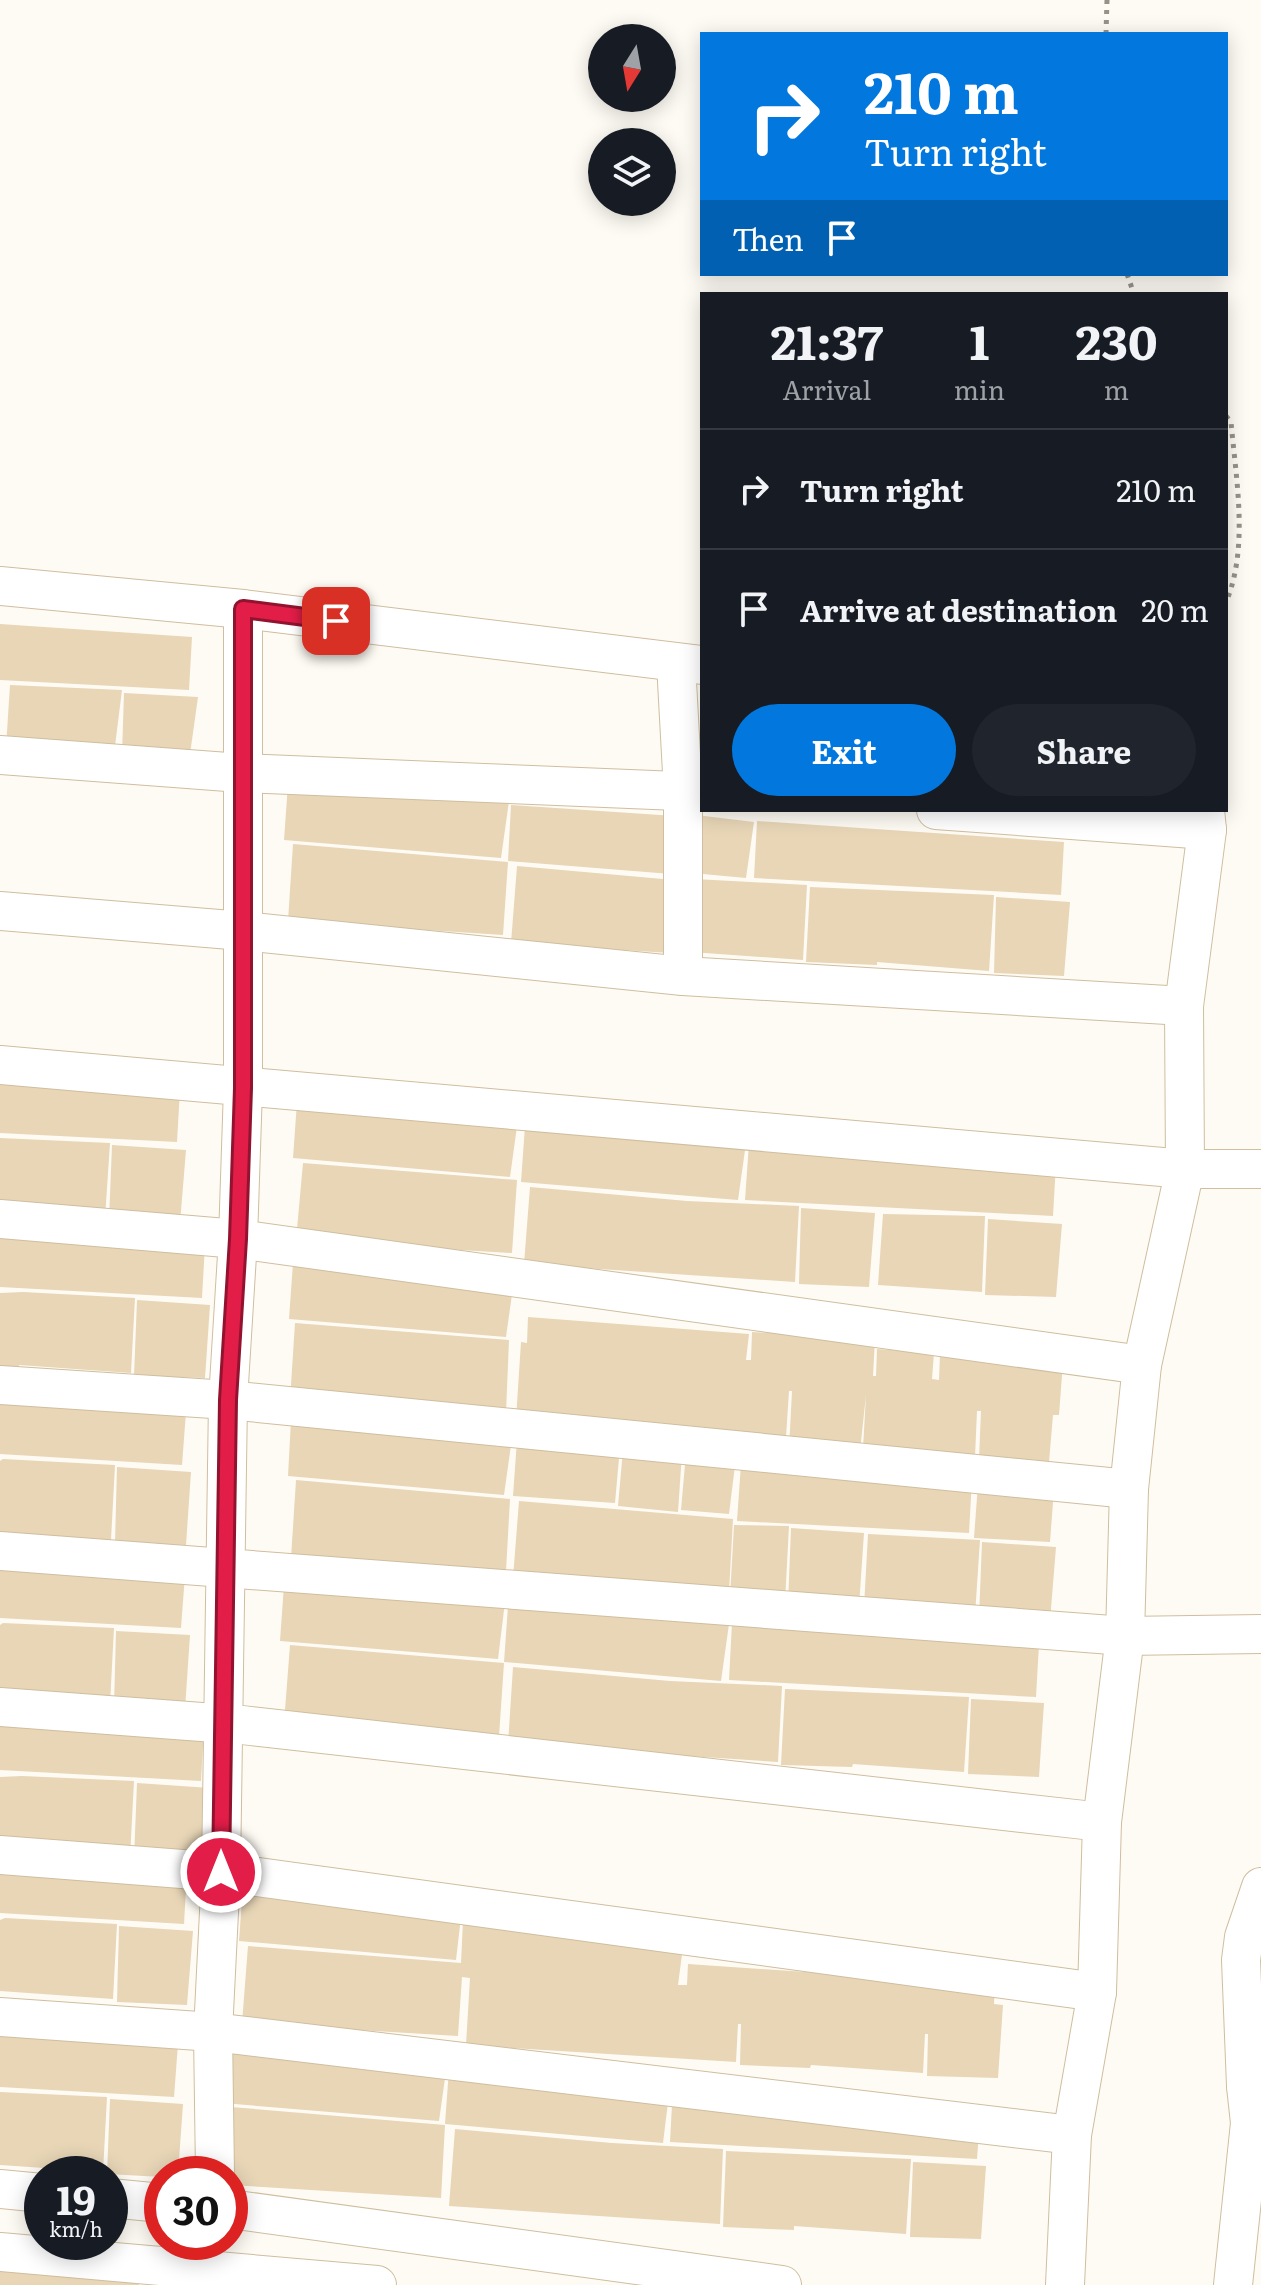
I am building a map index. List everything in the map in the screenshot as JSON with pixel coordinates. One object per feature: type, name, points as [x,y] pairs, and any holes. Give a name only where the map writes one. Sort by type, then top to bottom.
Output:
[{"type":"street","points":[[0,586],[243,609],[689,664],[692,792],[683,976]]},
{"type":"street","points":[[215,2156],[213,2032],[221,1872],[228,1400],[243,1088],[243,609]]},
{"type":"street","points":[[0,755],[241,773],[692,792]]},
{"type":"street","points":[[990,812],[1206,820],[1184,1006],[1185,1169],[1142,1365],[1129,1489],[1125,1636],[1102,1822],[1097,1992],[1072,2135],[1065,2285]]},
{"type":"street","points":[[0,911],[243,931],[683,976],[1184,1006]]},
{"type":"street","points":[[0,1065],[1185,1169],[1261,1169]]},
{"type":"street","points":[[0,1219],[238,1239],[1142,1365]]},
{"type":"street","points":[[0,1385],[228,1400],[1129,1489]]},
{"type":"street","points":[[0,1551],[1125,1636],[1261,1634]]},
{"type":"street","points":[[0,1707],[221,1725],[1102,1822]]},
{"type":"street","points":[[0,1855],[221,1872],[1097,1992]]},
{"type":"street","points":[[1233,2285],[1253,2086],[1241,1960],[1244,1937],[1261,1887]]},
{"type":"street","points":[[0,2017],[213,2032],[1072,2135]]},
{"type":"street","points":[[0,2189],[24,2191]]},
{"type":"street","points":[[248,2211],[782,2285]]},
{"type":"street","points":[[0,2252],[191,2277],[377,2285]]},
{"type":"path","points":[[1106,32],[1107,0]]},
{"type":"path","points":[[1228,418],[1231,422],[1238,511],[1235,582],[1228,598]]},
{"type":"building","points":[[0,624],[192,637],[189,690],[0,680]]},
{"type":"building","points":[[10,685],[122,690],[114,754],[6,747]]},
{"type":"building","points":[[124,693],[198,697],[189,761],[122,754]]},
{"type":"building","points":[[288,784],[509,801],[501,858],[284,840]]},
{"type":"building","points":[[511,805],[675,816],[671,874],[508,861]]},
{"type":"building","points":[[696,815],[754,822],[746,878],[692,873]]},
{"type":"building","points":[[757,821],[1064,842],[1061,895],[754,878]]},
{"type":"building","points":[[293,844],[508,862],[503,935],[288,921]]},
{"type":"building","points":[[517,866],[674,880],[670,953],[511,943]]},
{"type":"building","points":[[695,879],[807,885],[803,960],[691,952]]},
{"type":"building","points":[[810,887],[994,895],[989,971],[877,962],[877,965],[806,962]]},
{"type":"building","points":[[996,897],[1070,902],[1064,976],[994,973]]},
{"type":"building","points":[[0,1077],[180,1090],[177,1142],[0,1133]]},
{"type":"building","points":[[297,1102],[518,1119],[510,1177],[293,1158]]},
{"type":"building","points":[[525,1126],[746,1143],[738,1200],[521,1182]]},
{"type":"building","points":[[0,1138],[110,1143],[105,1218],[0,1211]]},
{"type":"building","points":[[749,1143],[1056,1163],[1053,1216],[745,1200]]},
{"type":"building","points":[[112,1145],[186,1150],[180,1223],[109,1220]]},
{"type":"building","points":[[303,1163],[517,1180],[512,1253],[296,1240]]},
{"type":"building","points":[[530,1187],[687,1201],[799,1206],[795,1282],[524,1264]]},
{"type":"building","points":[[801,1208],[875,1213],[869,1287],[799,1284]]},
{"type":"building","points":[[883,1214],[985,1216],[982,1292],[878,1285]]},
{"type":"building","points":[[988,1219],[1062,1224],[1056,1297],[985,1295]]},
{"type":"building","points":[[0,1230],[205,1245],[202,1298],[0,1287]]},
{"type":"building","points":[[293,1263],[514,1280],[506,1337],[289,1319]]},
{"type":"building","points":[[0,1293],[135,1298],[131,1373],[19,1365],[19,1368],[0,1367]]},
{"type":"building","points":[[137,1300],[210,1305],[205,1378],[134,1376]]},
{"type":"building","points":[[528,1317],[749,1334],[746,1360],[751,1360],[752,1332],[875,1339],[873,1376],[876,1376],[877,1349],[934,1353],[932,1379],[939,1380],[940,1354],[1063,1362],[1059,1415],[1053,1415],[1049,1462],[979,1459],[981,1411],[977,1411],[975,1457],[863,1448],[866,1395],[860,1451],[789,1449],[792,1391],[789,1391],[786,1437],[516,1419],[521,1342],[527,1343]]},
{"type":"building","points":[[295,1323],[509,1340],[506,1413],[290,1400]]},
{"type":"building","points":[[0,1398],[186,1412],[182,1465],[0,1454]]},
{"type":"building","points":[[291,1420],[512,1438],[504,1495],[288,1476]]},
{"type":"building","points":[[517,1440],[620,1447],[615,1503],[513,1496]]},
{"type":"building","points":[[623,1450],[682,1453],[678,1512],[618,1506]]},
{"type":"building","points":[[686,1453],[736,1457],[729,1514],[681,1510]]},
{"type":"building","points":[[0,1461],[115,1465],[111,1540],[0,1532]]},
{"type":"building","points":[[741,1464],[972,1479],[969,1533],[737,1521]]},
{"type":"building","points":[[117,1467],[191,1472],[186,1545],[115,1543]]},
{"type":"building","points":[[296,1480],[510,1499],[506,1571],[291,1558]]},
{"type":"building","points":[[978,1484],[1054,1489],[1050,1542],[974,1538]]},
{"type":"building","points":[[519,1501],[733,1519],[729,1592],[513,1578]]},
{"type":"building","points":[[734,1525],[789,1526],[785,1602],[730,1597]]},
{"type":"building","points":[[791,1528],[864,1533],[859,1606],[788,1604]]},
{"type":"building","points":[[868,1534],[980,1540],[975,1615],[864,1607]]},
{"type":"building","points":[[982,1542],[1056,1547],[1050,1621],[979,1618]]},
{"type":"building","points":[[0,1562],[185,1575],[181,1628],[0,1618]]},
{"type":"building","points":[[284,1585],[505,1602],[498,1659],[280,1641]]},
{"type":"building","points":[[508,1606],[729,1624],[721,1681],[504,1662]]},
{"type":"building","points":[[732,1623],[1039,1644],[1036,1697],[729,1680]]},
{"type":"building","points":[[0,1625],[114,1628],[110,1704],[0,1696]]},
{"type":"building","points":[[116,1631],[190,1635],[185,1709],[114,1706]]},
{"type":"building","points":[[290,1645],[504,1663],[499,1736],[284,1723]]},
{"type":"building","points":[[513,1667],[670,1681],[782,1686],[778,1762],[508,1744]]},
{"type":"building","points":[[785,1689],[969,1697],[964,1772],[853,1764],[852,1767],[781,1765]]},
{"type":"building","points":[[971,1699],[1044,1703],[1039,1777],[968,1774]]},
{"type":"building","points":[[0,1714],[204,1728],[201,1781],[0,1770]]},
{"type":"building","points":[[0,1777],[134,1781],[130,1857],[0,1851]]},
{"type":"building","points":[[137,1783],[210,1788],[204,1862],[134,1859]]},
{"type":"building","points":[[0,1858],[187,1871],[184,1924],[0,1913]]},
{"type":"building","points":[[243,1886],[462,1908],[456,1960],[239,1941]]},
{"type":"building","points":[[0,1920],[117,1924],[113,1999],[0,1991]]},
{"type":"building","points":[[463,1921],[684,1939],[678,1985],[687,1985],[688,1964],[995,1985],[994,2004],[1003,2005],[998,2078],[927,2076],[928,2034],[925,2034],[923,2073],[811,2065],[810,2068],[740,2065],[741,2024],[738,2024],[736,2062],[466,2045],[470,1978],[462,1977],[458,2036],[242,2023],[248,1946],[461,1963]]},
{"type":"building","points":[[119,1926],[193,1931],[187,2005],[117,2002]]},
{"type":"building","points":[[0,2031],[178,2044],[174,2097],[0,2087]]},
{"type":"building","points":[[226,2047],[447,2064],[439,2121],[222,2103]]},
{"type":"building","points":[[449,2069],[670,2086],[663,2143],[445,2124]]},
{"type":"building","points":[[673,2086],[981,2106],[977,2159],[670,2142]]},
{"type":"building","points":[[0,2092],[107,2097],[104,2156],[24,2156],[24,2167],[0,2165]]},
{"type":"building","points":[[110,2099],[183,2104],[179,2156],[144,2156],[144,2176],[128,2175],[128,2156],[108,2156]]},
{"type":"building","points":[[231,2107],[445,2125],[441,2198],[248,2186],[248,2156],[230,2156]]},
{"type":"building","points":[[455,2129],[723,2149],[720,2224],[449,2206]]},
{"type":"building","points":[[726,2151],[911,2159],[906,2234],[794,2226],[794,2230],[723,2227]]},
{"type":"building","points":[[913,2162],[986,2166],[981,2239],[910,2237]]},
{"type":"building","points":[[0,2258],[140,2268],[139,2285],[0,2285]]},
{"type":"route","points":[[221,1872],[228,1400],[243,1088],[243,609],[336,621]]}]
